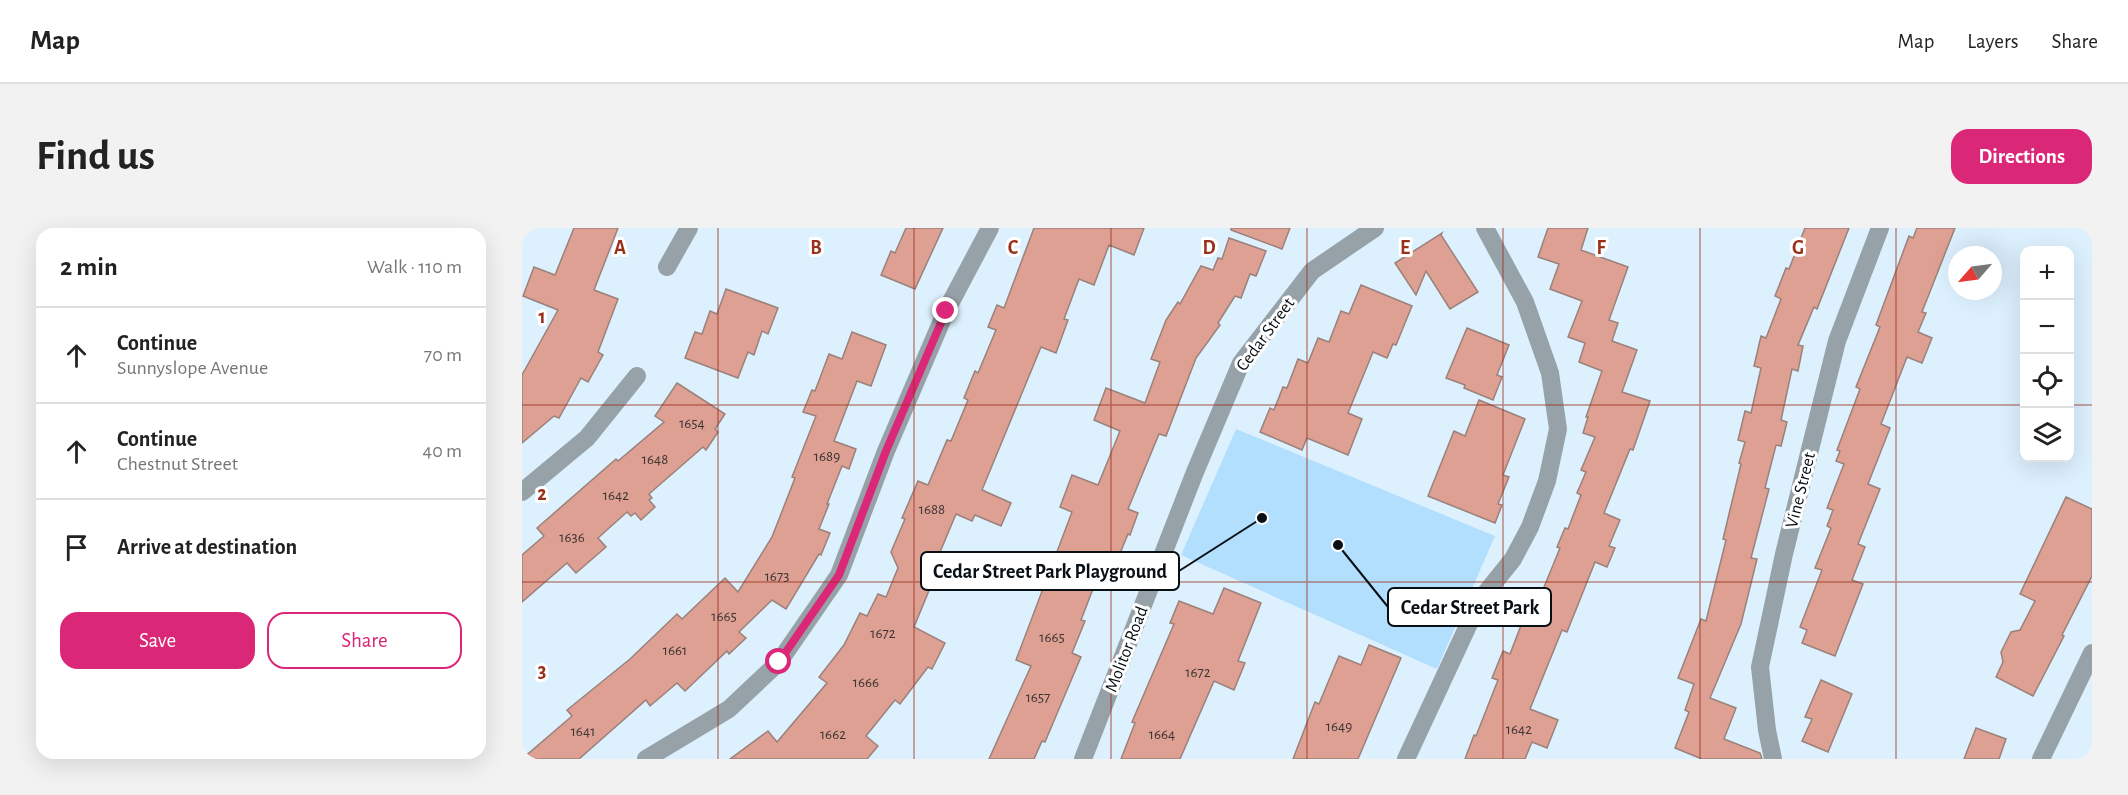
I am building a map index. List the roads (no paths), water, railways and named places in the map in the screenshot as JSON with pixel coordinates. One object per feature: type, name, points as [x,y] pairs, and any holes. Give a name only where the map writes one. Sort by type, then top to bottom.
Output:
[{"type":"street","points":[[668,267],[689,228]]},
{"type":"street","points":[[646,759],[729,709],[779,662],[839,575],[886,451],[946,311],[990,228]]},
{"type":"street","name":"Cedar Street","points":[[1195,471],[1241,363],[1312,271],[1376,228]]},
{"type":"street","points":[[1406,759],[1480,600],[1513,559],[1530,527],[1547,481],[1558,429],[1550,373],[1525,302],[1485,228]]},
{"type":"street","name":"Vine Street","points":[[1773,759],[1767,730],[1760,667],[1784,554],[1837,341],[1880,228]]},
{"type":"street","points":[[522,492],[587,438],[637,376]]},
{"type":"street","name":"Molitor Road","points":[[1083,759],[1195,471]]},
{"type":"street","points":[[2041,759],[2092,653]]},
{"type":"place","name":"Cedar Street Park Playground","points":[[1262,518]]},
{"type":"place","name":"Cedar Street Park","points":[[1338,545]]}]
